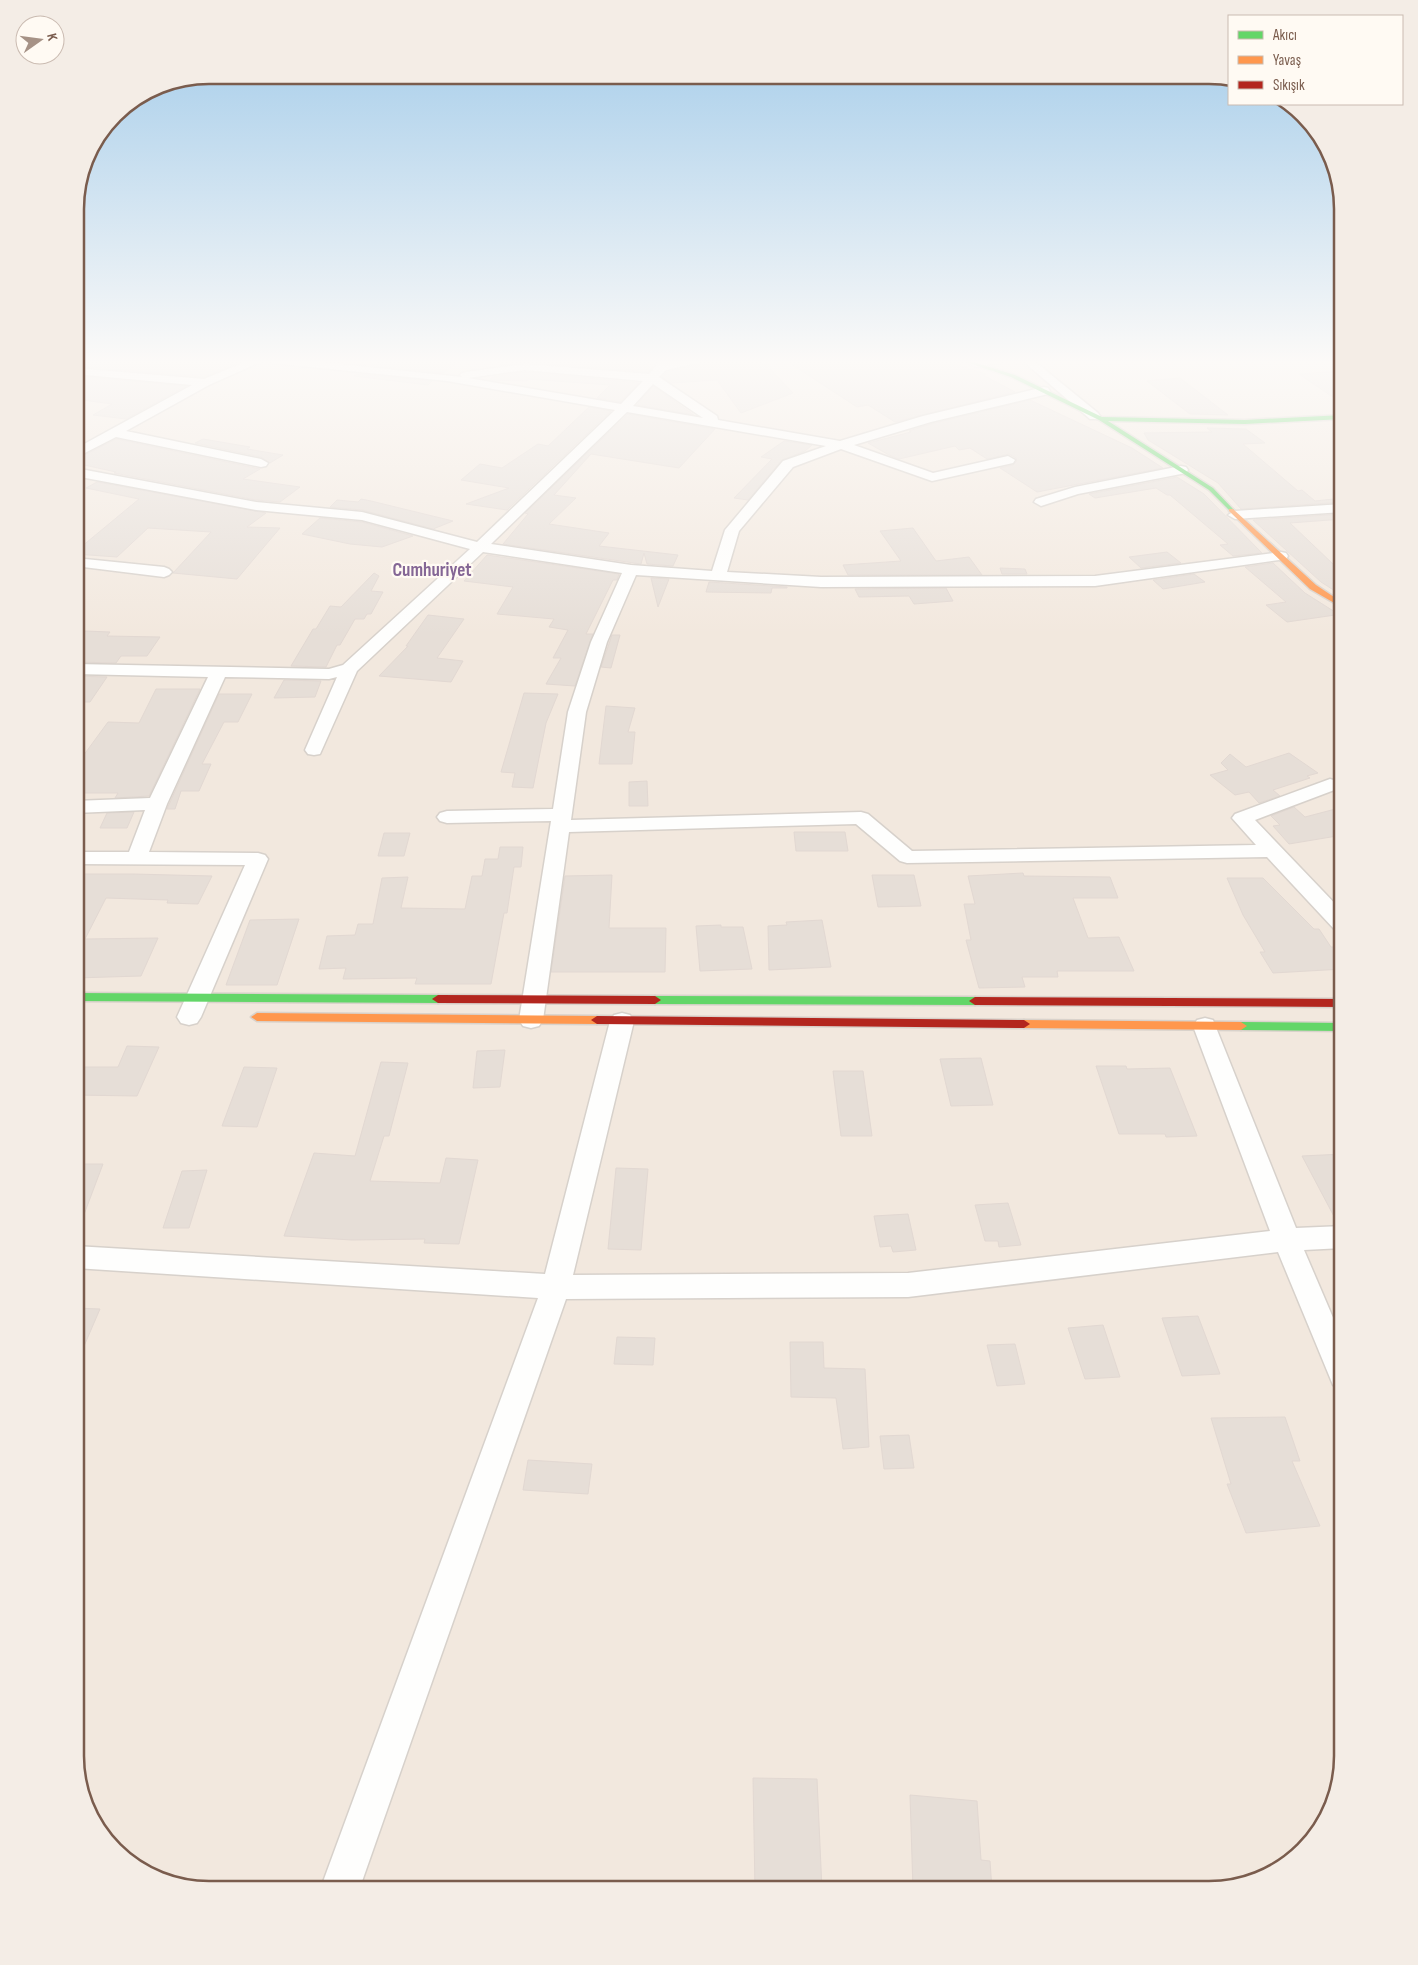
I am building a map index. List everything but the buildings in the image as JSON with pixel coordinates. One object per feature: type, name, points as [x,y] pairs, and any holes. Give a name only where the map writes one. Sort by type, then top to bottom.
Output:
[{"type":"street","points":[[206,452],[261,463]]},
{"type":"street","points":[[314,750],[349,669],[579,452]]},
{"type":"street","points":[[718,576],[732,530],[788,464],[822,452]]},
{"type":"street","points":[[860,452],[932,477],[1008,460]]},
{"type":"street","points":[[1152,452],[1211,489],[1235,515],[1313,587],[1334,600]]},
{"type":"street","points":[[1041,502],[1075,491],[1181,470]]},
{"type":"street","points":[[84,474],[256,506],[362,516],[480,547],[631,570],[718,576],[821,582],[1095,581],[1281,556]]},
{"type":"street","points":[[1235,515],[1334,509]]},
{"type":"street","points":[[84,563],[164,572]]},
{"type":"street","points":[[531,1020],[578,712],[599,642],[631,570]]},
{"type":"street","points":[[84,669],[329,674],[349,669]]},
{"type":"street","points":[[137,858],[156,804],[219,672]]},
{"type":"street","points":[[1330,785],[1242,818],[1334,916]]},
{"type":"street","points":[[84,807],[156,804]]},
{"type":"street","points":[[447,817],[561,821],[861,818],[907,857],[1272,851]]},
{"type":"street","points":[[84,858],[258,859],[191,1012]]},
{"type":"street","points":[[84,998],[191,1012],[534,1000],[1334,1003]]},
{"type":"street","points":[[248,1017],[1334,1027]]},
{"type":"street","points":[[343,1881],[556,1287],[622,1021]]},
{"type":"street","points":[[1205,1026],[1287,1240],[1334,1354]]},
{"type":"street","points":[[84,1258],[556,1287],[908,1285],[1287,1240],[1334,1237]]},
{"type":"shaded area","points":[[84,452],[1334,452],[1334,1756],[1330,1789],[1325,1804],[1317,1819],[1298,1845],[1272,1864],[1257,1872],[1226,1880],[1209,1881],[201,1881],[169,1875],[139,1860],[126,1850],[120,1845],[101,1819],[88,1789],[84,1756]]},
{"type":"traffic: fast","points":[[1152,452],[1211,489],[1231,510]]},
{"type":"traffic: fast","points":[[84,997],[438,999]]},
{"type":"traffic: fast","points":[[655,1000],[975,1001]]},
{"type":"traffic: fast","points":[[1241,1026],[1334,1027]]},
{"type":"traffic: slow","points":[[1231,510],[1313,587],[1334,600]]},
{"type":"traffic: slow","points":[[257,1017],[597,1020]]},
{"type":"traffic: slow","points":[[1024,1024],[1241,1026]]},
{"type":"traffic: jam","points":[[438,999],[655,1000]]},
{"type":"traffic: jam","points":[[975,1001],[1334,1003]]},
{"type":"traffic: jam","points":[[597,1020],[1024,1024]]},
{"type":"district","name":"Cumhuriyet","points":[[432,569]]}]
